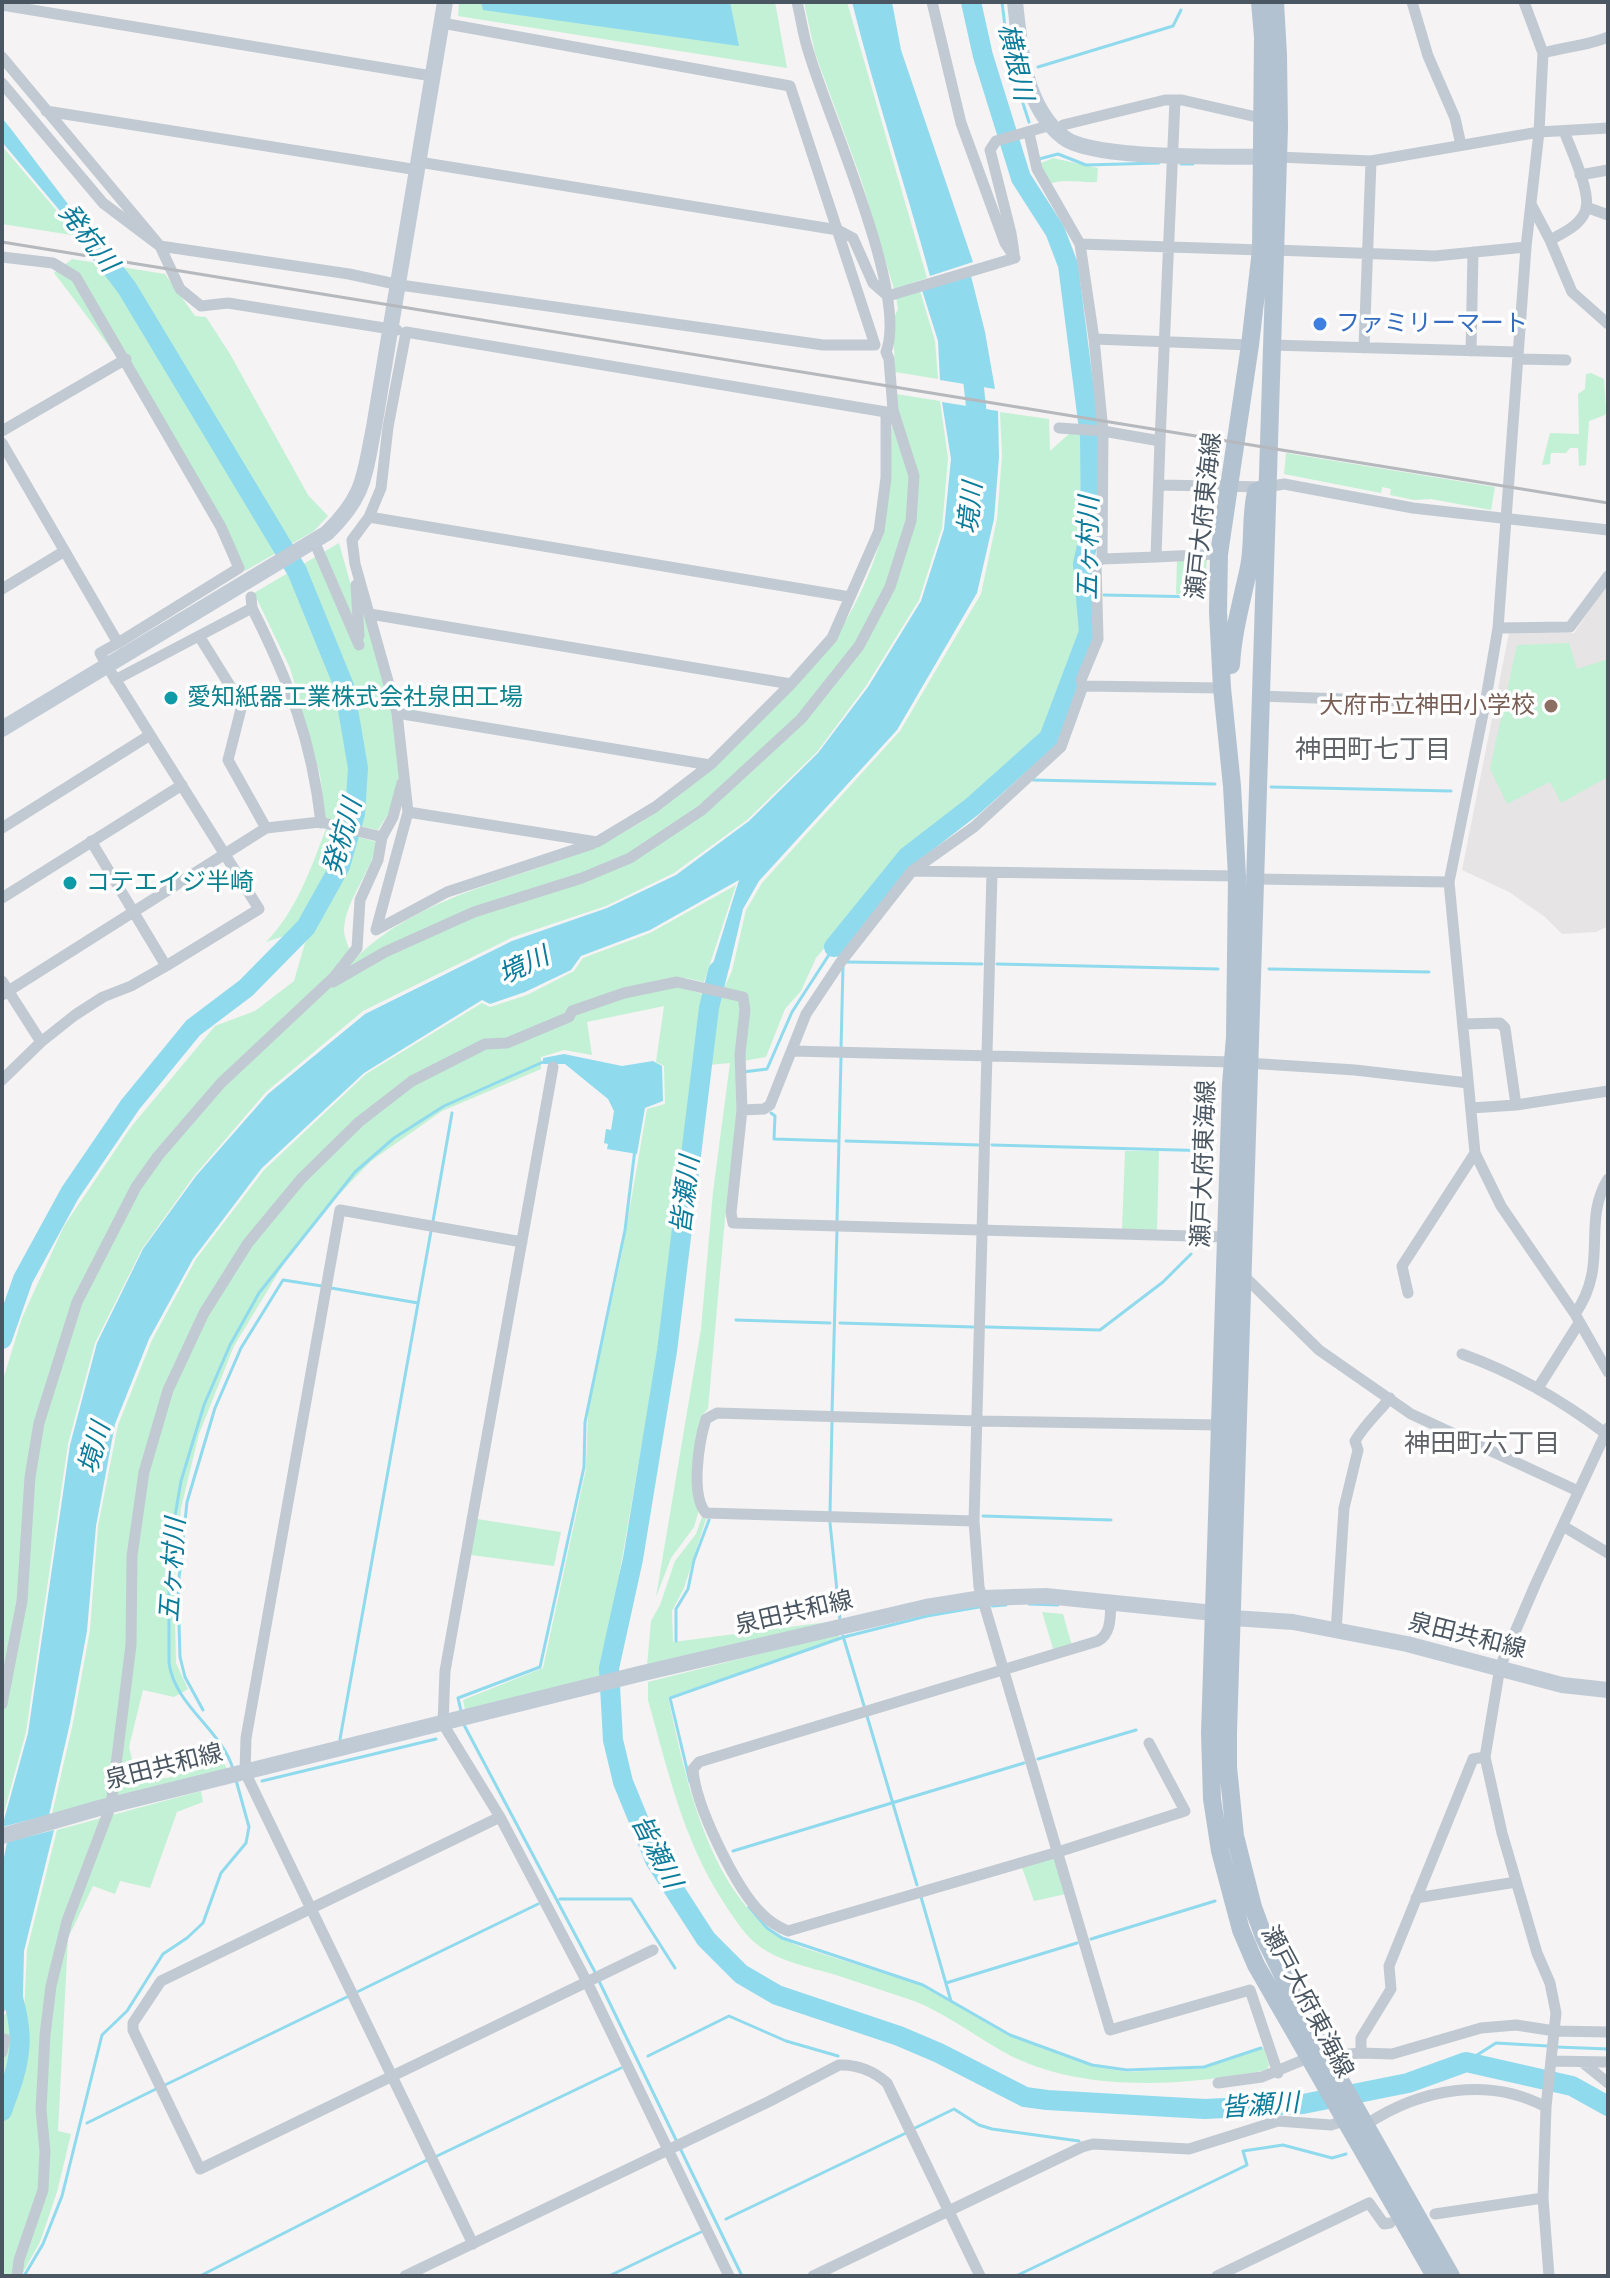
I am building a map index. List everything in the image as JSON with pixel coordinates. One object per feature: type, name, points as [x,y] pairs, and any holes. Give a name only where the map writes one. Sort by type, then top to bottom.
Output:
[{"type":"main road","points":[[2,729],[111,673],[312,543],[340,521],[353,506],[361,488],[399,330],[400,285],[445,2]]},
{"type":"main road","points":[[1015,2],[1025,70],[1038,105],[1055,129],[1079,146],[1173,154],[1269,157]]},
{"type":"main road","name":"瀬戸大府東海線","points":[[1260,2],[1263,37],[1261,118],[1269,157]]},
{"type":"main road","name":"瀬戸大府東海線","points":[[1275,2],[1278,55],[1269,157],[1271,345],[1259,696],[1246,878],[1241,1063],[1241,1274],[1228,1767],[1237,1847],[1264,1937],[1319,2060]]},
{"type":"main road","name":"瀬戸大府東海線","points":[[1246,878],[1222,688],[1219,554],[1250,345],[1268,250]]},
{"type":"main road","points":[[1228,743],[1233,715],[1232,641],[1249,564],[1251,512],[1256,492],[1266,487]]},
{"type":"main road","name":"瀬戸大府東海線","points":[[1241,1063],[1226,1237],[1214,1613],[1211,1778],[1220,1851],[1241,1930],[1256,1965],[1319,2060],[1451,2276]]},
{"type":"main road","name":"泉田共和線","points":[[5,1835],[105,1807],[589,1686],[911,1610],[982,1598],[1046,1596],[1111,1601],[1233,1618],[1293,1622],[1407,1644],[1562,1685],[1608,1690]]},
{"type":"main road","name":"瀬戸大府東海線","points":[[1354,2119],[1435,2276]]},
{"type":"street","points":[[2,83],[103,203],[160,246],[349,274],[400,285],[823,345],[880,348],[890,340],[888,296],[861,202],[808,50],[797,2]]},
{"type":"street","points":[[932,2],[961,123],[1005,243],[1015,258]]},
{"type":"street","points":[[1524,2],[1543,53],[1498,628],[1449,882],[1475,1153],[1501,1206],[1577,1318],[1608,1372]]},
{"type":"street","points":[[1414,3],[1428,56],[1455,118],[1461,145]]},
{"type":"street","points":[[2,5],[432,76]]},
{"type":"street","points":[[2,1704],[10,1676],[22,1601],[30,1477],[39,1423],[77,1302],[136,1187],[158,1156],[221,1083],[321,989],[376,930],[447,892],[597,842],[655,807],[710,765],[832,638],[879,531],[886,478],[889,359],[880,348],[790,86],[442,23]]},
{"type":"street","points":[[1543,53],[1608,37]]},
{"type":"street","points":[[2,57],[160,246],[180,289],[201,306],[228,303],[889,411]]},
{"type":"street","points":[[1015,258],[991,157],[990,150],[996,141],[1175,100],[1261,118]]},
{"type":"street","points":[[1156,557],[1175,100]]},
{"type":"street","points":[[46,111],[838,230],[853,238],[873,283],[888,296]]},
{"type":"street","points":[[1269,157],[1371,161],[1539,132],[1608,128]]},
{"type":"street","points":[[1550,240],[1570,230],[1586,211],[1587,197],[1564,131]]},
{"type":"street","points":[[1027,134],[1037,169],[1080,244],[1094,339],[1102,431],[1102,559]]},
{"type":"street","points":[[1364,348],[1371,161]]},
{"type":"street","points":[[1580,175],[1608,170]]},
{"type":"street","points":[[1531,204],[1572,292],[1608,324]]},
{"type":"street","points":[[1586,207],[1608,215]]},
{"type":"street","points":[[1080,244],[1435,256],[1526,247]]},
{"type":"street","points":[[1471,351],[1473,252]]},
{"type":"street","points":[[2,257],[53,263],[76,277],[221,527],[240,570],[100,653],[259,909],[131,986],[103,997],[41,1042],[2,1080]]},
{"type":"street","points":[[888,296],[1015,258]]},
{"type":"street","points":[[312,543],[359,645],[352,540],[369,517],[381,488],[399,330]]},
{"type":"street","points":[[1094,339],[1250,345]]},
{"type":"street","points":[[1271,345],[1471,351],[1566,360]]},
{"type":"street","points":[[2,431],[126,359]]},
{"type":"street","points":[[321,989],[385,952],[474,912],[582,878],[630,858],[702,810],[801,719],[859,646],[890,587],[911,521],[914,476],[889,411]]},
{"type":"street","points":[[1059,428],[1102,431],[1160,441]]},
{"type":"street","points":[[2,443],[118,643]]},
{"type":"street","points":[[1159,485],[1266,487],[1284,484],[1413,508],[1608,530]]},
{"type":"street","points":[[369,517],[850,597]]},
{"type":"street","points":[[2,589],[63,552]]},
{"type":"street","points":[[742,1110],[764,1109],[770,1105],[806,1014],[842,960],[912,871],[974,827],[1061,747],[1083,686],[1081,680],[1098,639],[1096,563],[1102,559],[1219,554]]},
{"type":"street","points":[[355,564],[397,713],[408,812],[376,930]]},
{"type":"street","points":[[1498,628],[1570,627],[1608,576]]},
{"type":"street","points":[[111,673],[199,636],[251,603],[281,666],[301,719],[315,775],[321,823]]},
{"type":"street","points":[[370,614],[791,684]]},
{"type":"street","points":[[199,636],[242,705],[228,760],[266,828]]},
{"type":"street","points":[[1083,686],[1222,688]]},
{"type":"street","points":[[1259,696],[1485,704]]},
{"type":"street","points":[[397,713],[710,765]]},
{"type":"street","points":[[2,828],[150,735]]},
{"type":"street","points":[[357,948],[360,900],[378,860],[382,837],[393,817],[404,774]]},
{"type":"street","points":[[2,898],[182,785]]},
{"type":"street","points":[[408,812],[597,842]]},
{"type":"street","points":[[41,1042],[4,989],[225,852],[266,828],[321,823],[382,837]]},
{"type":"street","points":[[91,841],[166,966]]},
{"type":"street","points":[[912,871],[1449,882]]},
{"type":"street","points":[[992,873],[974,1521],[982,1598],[1110,2030],[1250,1990],[1278,2073]]},
{"type":"street","points":[[17,2276],[19,2260],[43,2190],[45,2151],[42,2095],[51,1986],[67,1921],[105,1807],[131,1645],[132,1556],[144,1472],[168,1390],[204,1313],[248,1243],[310,1169],[359,1122],[412,1081],[485,1044],[507,1043],[569,1017],[572,1011],[624,993],[677,982],[743,997],[745,1010],[740,1054],[742,1110],[731,1213],[733,1223],[1226,1237]]},
{"type":"street","points":[[1463,1024],[1500,1023],[1505,1028],[1516,1105]]},
{"type":"street","points":[[792,1051],[1241,1063],[1355,1070],[1468,1083]]},
{"type":"street","points":[[553,1067],[445,1671],[446,1723],[589,1980],[729,2276]]},
{"type":"street","points":[[1471,1108],[1516,1105],[1608,1091]]},
{"type":"street","points":[[1408,1293],[1402,1266],[1475,1153]]},
{"type":"street","points":[[1538,1388],[1597,1284],[1603,1262],[1599,1194],[1608,1179]]},
{"type":"street","points":[[473,2244],[312,1908],[243,1773],[246,1738],[340,1210],[522,1242]]},
{"type":"street","points":[[1241,1274],[1319,1350],[1411,1414],[1578,1491]]},
{"type":"street","points":[[1462,1354],[1505,1370],[1607,1430],[1500,1667],[1485,1757],[1516,1882],[1537,1953],[1550,1983],[1556,2013],[1547,2102],[1543,2198],[1549,2276]]},
{"type":"street","points":[[1336,1632],[1344,1508],[1358,1450],[1355,1441],[1365,1424],[1374,1420],[1390,1398]]},
{"type":"street","points":[[974,1521],[713,1515],[702,1509],[698,1463],[706,1419],[711,1415],[1220,1425]]},
{"type":"street","points":[[1563,1526],[1608,1553]]},
{"type":"street","points":[[1111,1601],[1105,1637],[1003,1672],[699,1762],[693,1769],[694,1778],[710,1824],[747,1896],[773,1924],[788,1931],[1058,1852],[1185,1811],[1149,1743]]},
{"type":"street","points":[[1361,2053],[1361,2038],[1391,1989],[1389,1966],[1473,1759],[1485,1757]]},
{"type":"street","points":[[500,1817],[161,1981],[133,2023],[133,2030],[200,2169],[653,1950]]},
{"type":"street","points":[[1416,1898],[1516,1882]]},
{"type":"street","points":[[1218,2083],[1278,2073],[1319,2060],[1361,2053],[1392,2054],[1481,2028],[1516,2025],[1554,2034],[1608,2032]]},
{"type":"street","points":[[2,2052],[5,2039]]},
{"type":"street","points":[[1551,2060],[1608,2062]]},
{"type":"street","points":[[1581,2062],[1608,2083]]},
{"type":"street","points":[[405,2276],[670,2150],[839,2065],[849,2064],[879,2076],[887,2083],[980,2276]]},
{"type":"street","points":[[813,2276],[1093,2144],[1189,2149],[1278,2121],[1331,2125],[1413,2100],[1464,2089],[1502,2090],[1547,2102]]},
{"type":"street","points":[[1435,2214],[1543,2198]]},
{"type":"street","points":[[1217,2276],[1369,2203],[1384,2224],[1390,2223]]},
{"type":"shaded area","name":"大府市立神田小学校","points":[[1608,583],[1608,926],[1596,932],[1562,934],[1545,917],[1509,892],[1462,870],[1509,633],[1574,633]]},
{"type":"green space","points":[[459,2],[775,2],[787,68],[458,16]]},
{"type":"green space","points":[[804,2],[847,2],[927,278],[894,289],[861,179],[815,53]]},
{"type":"green space","points":[[2,146],[78,236],[2,224]]},
{"type":"green space","points":[[1053,158],[1098,168],[1097,182],[1050,184],[1039,164]]},
{"type":"green space","points":[[72,259],[165,274],[195,316],[206,317],[230,354],[308,495],[328,516],[314,531],[245,571],[182,454],[107,343],[54,273]]},
{"type":"green space","points":[[920,291],[935,341],[938,379],[895,372],[893,320],[898,309],[896,297]]},
{"type":"green space","points":[[1586,374],[1604,379],[1606,412],[1589,421],[1586,465],[1579,466],[1578,448],[1570,448],[1566,453],[1551,453],[1550,464],[1542,465],[1550,433],[1579,434],[1578,394],[1585,389]]},
{"type":"green space","points":[[896,394],[940,401],[948,458],[942,528],[919,600],[866,686],[817,752],[747,820],[674,873],[606,906],[513,937],[363,1011],[266,1092],[194,1176],[142,1249],[95,1343],[68,1444],[26,1732],[2,1820],[2,1383],[22,1318],[64,1226],[131,1127],[215,1026],[255,1011],[294,981],[305,943],[342,877],[358,837],[377,842],[346,919],[344,934],[354,960],[408,919],[437,904],[563,859],[622,833],[674,799],[721,758],[824,652],[857,601],[882,533]]},
{"type":"green space","points":[[1000,412],[1049,419],[1050,451],[1071,432],[1080,432],[1087,528],[1078,564],[1084,631],[1045,735],[970,804],[903,853],[816,958],[801,991],[785,1009],[766,1057],[737,1062],[738,1109],[708,1409],[703,1414],[694,1463],[699,1510],[694,1527],[671,1558],[656,1597],[701,1329],[713,1192],[730,1063],[708,1065],[720,997],[732,971],[746,910],[762,883],[900,731],[981,594],[997,519],[1002,456]]},
{"type":"green space","points":[[1286,453],[1495,487],[1491,510],[1390,495],[1391,489],[1382,487],[1381,493],[1284,474]]},
{"type":"green space","points":[[339,543],[352,589],[366,614],[393,714],[400,774],[390,811],[378,830],[325,818],[320,775],[290,668],[254,593]]},
{"type":"green space","points":[[1207,558],[1204,595],[1176,594],[1177,559]]},
{"type":"green space","points":[[1569,643],[1577,669],[1608,659],[1608,777],[1561,803],[1550,782],[1507,804],[1490,769],[1517,645]]},
{"type":"green space","points":[[326,829],[344,833],[322,886],[296,932],[266,942],[294,903]]},
{"type":"green space","points":[[736,885],[704,982],[686,978],[683,988],[703,994],[665,1309],[601,1681],[466,1714],[463,1700],[543,1668],[586,1469],[588,1412],[622,1253],[647,1109],[665,1104],[664,1066],[656,1062],[664,1006],[587,1022],[592,1055],[564,1050],[541,1057],[541,1069],[442,1111],[371,1161],[323,1211],[286,1260],[234,1346],[199,1434],[181,1508],[174,1585],[176,1663],[188,1689],[174,1697],[143,1690],[129,1747],[137,1779],[167,1778],[223,1761],[228,1771],[52,1814],[90,1630],[98,1526],[118,1425],[152,1340],[196,1259],[264,1170],[366,1074],[482,1003],[490,1007],[527,995],[574,971],[583,958],[650,933]]},
{"type":"green space","points":[[1125,1151],[1159,1151],[1157,1231],[1122,1230]]},
{"type":"green space","points":[[702,1517],[706,1519],[684,1588],[672,1611],[673,1642],[836,1621],[647,1666],[651,1621],[660,1605],[675,1561],[696,1534]]},
{"type":"green space","points":[[477,1519],[561,1532],[554,1566],[471,1555]]},
{"type":"green space","points":[[1042,1612],[1063,1614],[1072,1646],[1054,1652]]},
{"type":"green space","points":[[839,1634],[839,1638],[668,1697],[684,1767],[708,1840],[725,1875],[745,1905],[770,1930],[801,1947],[923,1986],[1009,2036],[1092,2066],[1128,2072],[1204,2068],[1264,2048],[1269,2065],[1267,2070],[1171,2082],[1137,2083],[1071,2076],[1011,2056],[923,2005],[782,1958],[749,1937],[710,1879],[687,1830],[648,1700],[648,1682]]},
{"type":"green space","points":[[201,1791],[203,1802],[177,1812],[150,1888],[120,1881],[115,1894],[93,1886],[68,1938],[58,2131],[71,2134],[57,2192],[40,2242],[21,2276],[2,2276],[2,2018],[7,2012],[12,2034],[23,2035],[27,1950],[57,1830]]},
{"type":"green space","points":[[1051,1856],[1055,1859],[1066,1894],[1034,1901],[1021,1865]]},
{"type":"water","points":[[481,2],[730,2],[739,46],[483,10]]},
{"type":"water","points":[[852,2],[892,2],[901,50],[973,262],[930,276]]},
{"type":"water","points":[[2,118],[96,241],[82,237],[2,142]]},
{"type":"water","points":[[971,276],[995,389],[940,380],[938,341],[922,290]]},
{"type":"water","points":[[942,402],[998,411],[999,457],[994,519],[977,593],[897,730],[759,881],[743,909],[722,986],[707,983],[739,880],[650,930],[581,956],[571,970],[525,992],[490,1004],[482,1000],[364,1073],[262,1168],[193,1259],[149,1339],[115,1424],[96,1526],[87,1631],[49,1815],[2,1827],[28,1733],[70,1445],[97,1343],[143,1249],[196,1176],[268,1094],[365,1014],[512,941],[607,908],[676,875],[749,821],[818,753],[868,687],[921,601],[944,529],[951,459]]},
{"type":"water","points":[[564,1054],[622,1066],[653,1061],[662,1066],[663,1101],[645,1108],[637,1154],[607,1149],[608,1144],[604,1143],[606,1129],[611,1130],[614,1111],[608,1099],[565,1064],[543,1064],[543,1058]]},
{"type":"water","points":[[54,1830],[24,1951],[22,2033],[13,2033],[7,2008],[2,2014],[2,1868],[7,1842]]},
{"type":"waterway","name":"五ヶ村川","points":[[834,947],[907,857],[973,806],[1049,738],[1089,632],[1083,564],[1091,528],[1090,437],[1068,265],[1055,231],[1021,178],[983,56],[971,2]]},
{"type":"waterway","name":"横根川","points":[[1002,2],[1009,60],[1029,122]]},
{"type":"waterway","points":[[1038,67],[1173,26],[1181,10]]},
{"type":"waterway","name":"横根川","points":[[1039,159],[1058,154],[1086,165],[1159,163]]},
{"type":"waterway","name":"横根川","points":[[1181,164],[1193,164]]},
{"type":"waterway","name":"発杭川","points":[[2,1339],[23,1279],[70,1193],[130,1105],[193,1028],[246,988],[306,927],[340,866],[355,814],[358,768],[344,686],[297,571],[127,288],[76,221]]},
{"type":"waterway","name":"境川","points":[[971,362],[976,433]]},
{"type":"waterway","points":[[1104,595],[1202,597]]},
{"type":"waterway","points":[[1020,764],[1024,772]]},
{"type":"waterway","points":[[1033,780],[1215,784]]},
{"type":"waterway","points":[[1271,787],[1451,791]]},
{"type":"waterway","name":"五ヶ村川","points":[[743,1072],[767,1069],[792,1012],[834,947],[840,958]]},
{"type":"waterway","points":[[846,962],[982,964]]},
{"type":"waterway","points":[[997,964],[1218,969]]},
{"type":"waterway","points":[[841,1049],[843,965]]},
{"type":"waterway","points":[[1269,969],[1429,972]]},
{"type":"waterway","name":"皆瀬川","points":[[718,971],[709,1008],[667,1351],[633,1559],[609,1668],[613,1740],[623,1782],[655,1860],[706,1939],[741,1974],[777,1995],[899,2036],[1025,2097],[1205,2109],[1303,2104],[1408,2083],[1466,2062],[1572,2086],[1608,2106]]},
{"type":"waterway","points":[[837,1221],[841,1057]]},
{"type":"waterway","name":"五ヶ村川","points":[[233,1769],[219,1742],[180,1692],[169,1663],[169,1551],[181,1481],[204,1405],[230,1345],[259,1293],[355,1172],[394,1138],[444,1106],[543,1062]]},
{"type":"waterway","points":[[433,1221],[452,1113]]},
{"type":"waterway","points":[[771,1113],[775,1116],[774,1139],[838,1141]]},
{"type":"waterway","points":[[846,1141],[979,1145]]},
{"type":"waterway","points":[[992,1145],[1215,1151]]},
{"type":"waterway","points":[[461,1711],[458,1698],[540,1667],[584,1467],[585,1422],[625,1230],[635,1149]]},
{"type":"waterway","points":[[832,1413],[837,1229]]},
{"type":"waterway","points":[[340,1739],[431,1231]]},
{"type":"waterway","points":[[986,1327],[1100,1330],[1163,1282],[1191,1254]]},
{"type":"waterway","points":[[203,1710],[185,1677],[180,1657],[178,1588],[187,1502],[215,1408],[241,1348],[283,1280],[322,1286]]},
{"type":"waterway","points":[[331,1288],[418,1303]]},
{"type":"waterway","points":[[736,1320],[830,1323]]},
{"type":"waterway","points":[[840,1323],[973,1327]]},
{"type":"waterway","points":[[830,1513],[832,1421]]},
{"type":"waterway","points":[[983,1516],[1111,1520]]},
{"type":"waterway","points":[[676,1641],[676,1609],[688,1589],[694,1560],[709,1520]]},
{"type":"waterway","points":[[830,1523],[840,1620]]},
{"type":"waterway","points":[[1029,1604],[1058,1605]]},
{"type":"waterway","points":[[992,1606],[1006,1605]]},
{"type":"waterway","points":[[690,1782],[670,1698],[844,1637],[927,1616],[979,1607]]},
{"type":"waterway","points":[[843,1636],[865,1709]]},
{"type":"waterway","points":[[867,1716],[917,1885]]},
{"type":"waterway","points":[[463,1723],[596,1974]]},
{"type":"waterway","points":[[1038,1759],[1136,1730]]},
{"type":"waterway","points":[[262,1781],[436,1739]]},
{"type":"waterway","points":[[733,1851],[1024,1763]]},
{"type":"waterway","name":"五ヶ村川","points":[[24,2276],[43,2244],[62,2196],[102,2035],[127,2011],[163,1954],[203,1923],[221,1873],[246,1843],[249,1827],[236,1780]]},
{"type":"waterway","points":[[921,1897],[951,2001]]},
{"type":"waterway","points":[[560,1899],[631,1899],[675,1968]]},
{"type":"waterway","points":[[1091,1939],[1215,1901]]},
{"type":"waterway","points":[[357,1992],[538,1904]]},
{"type":"waterway","points":[[749,1907],[767,1928],[782,1938],[923,1985],[1010,2035],[1092,2065],[1127,2070],[1204,2067],[1261,2048]]},
{"type":"waterway","points":[[946,1983],[1077,1943]]},
{"type":"waterway","points":[[2,1959],[15,2004],[20,2040],[16,2066],[2,2111]]},
{"type":"waterway","points":[[599,1981],[742,2276]]},
{"type":"waterway","points":[[165,2085],[349,1996]]},
{"type":"waterway","points":[[648,2056],[729,2016],[786,2041],[838,2056]]},
{"type":"waterway","points":[[1466,2062],[1496,2043],[1548,2046]]},
{"type":"waterway","points":[[1556,2047],[1608,2049]]},
{"type":"waterway","points":[[437,2156],[621,2068]]},
{"type":"waterway","points":[[87,2123],[156,2089]]},
{"type":"waterway","points":[[915,2128],[954,2109],[979,2125],[992,2129],[1079,2141]]},
{"type":"waterway","points":[[726,2219],[906,2133]]},
{"type":"waterway","points":[[1016,2276],[1247,2165],[1243,2151],[1283,2145],[1332,2158],[1346,2154]]},
{"type":"waterway","points":[[200,2276],[427,2160]]},
{"type":"waterway","points":[[609,2276],[703,2231]]},
{"type":"railway","points":[[2,242],[1608,503]]},
{"type":"place","name":"ファミリーマート","points":[[1320,324]]},
{"type":"place","name":"愛知紙器工業株式会社泉田工場","points":[[171,698]]},
{"type":"place","name":"大府市立神田小学校","points":[[1551,706]]},
{"type":"place","name":"コテエイジ半崎","points":[[70,883]]},
{"type":"district","name":"神田町七丁目","points":[[1373,750]]},
{"type":"district","name":"神田町六丁目","points":[[1482,1444]]}]
